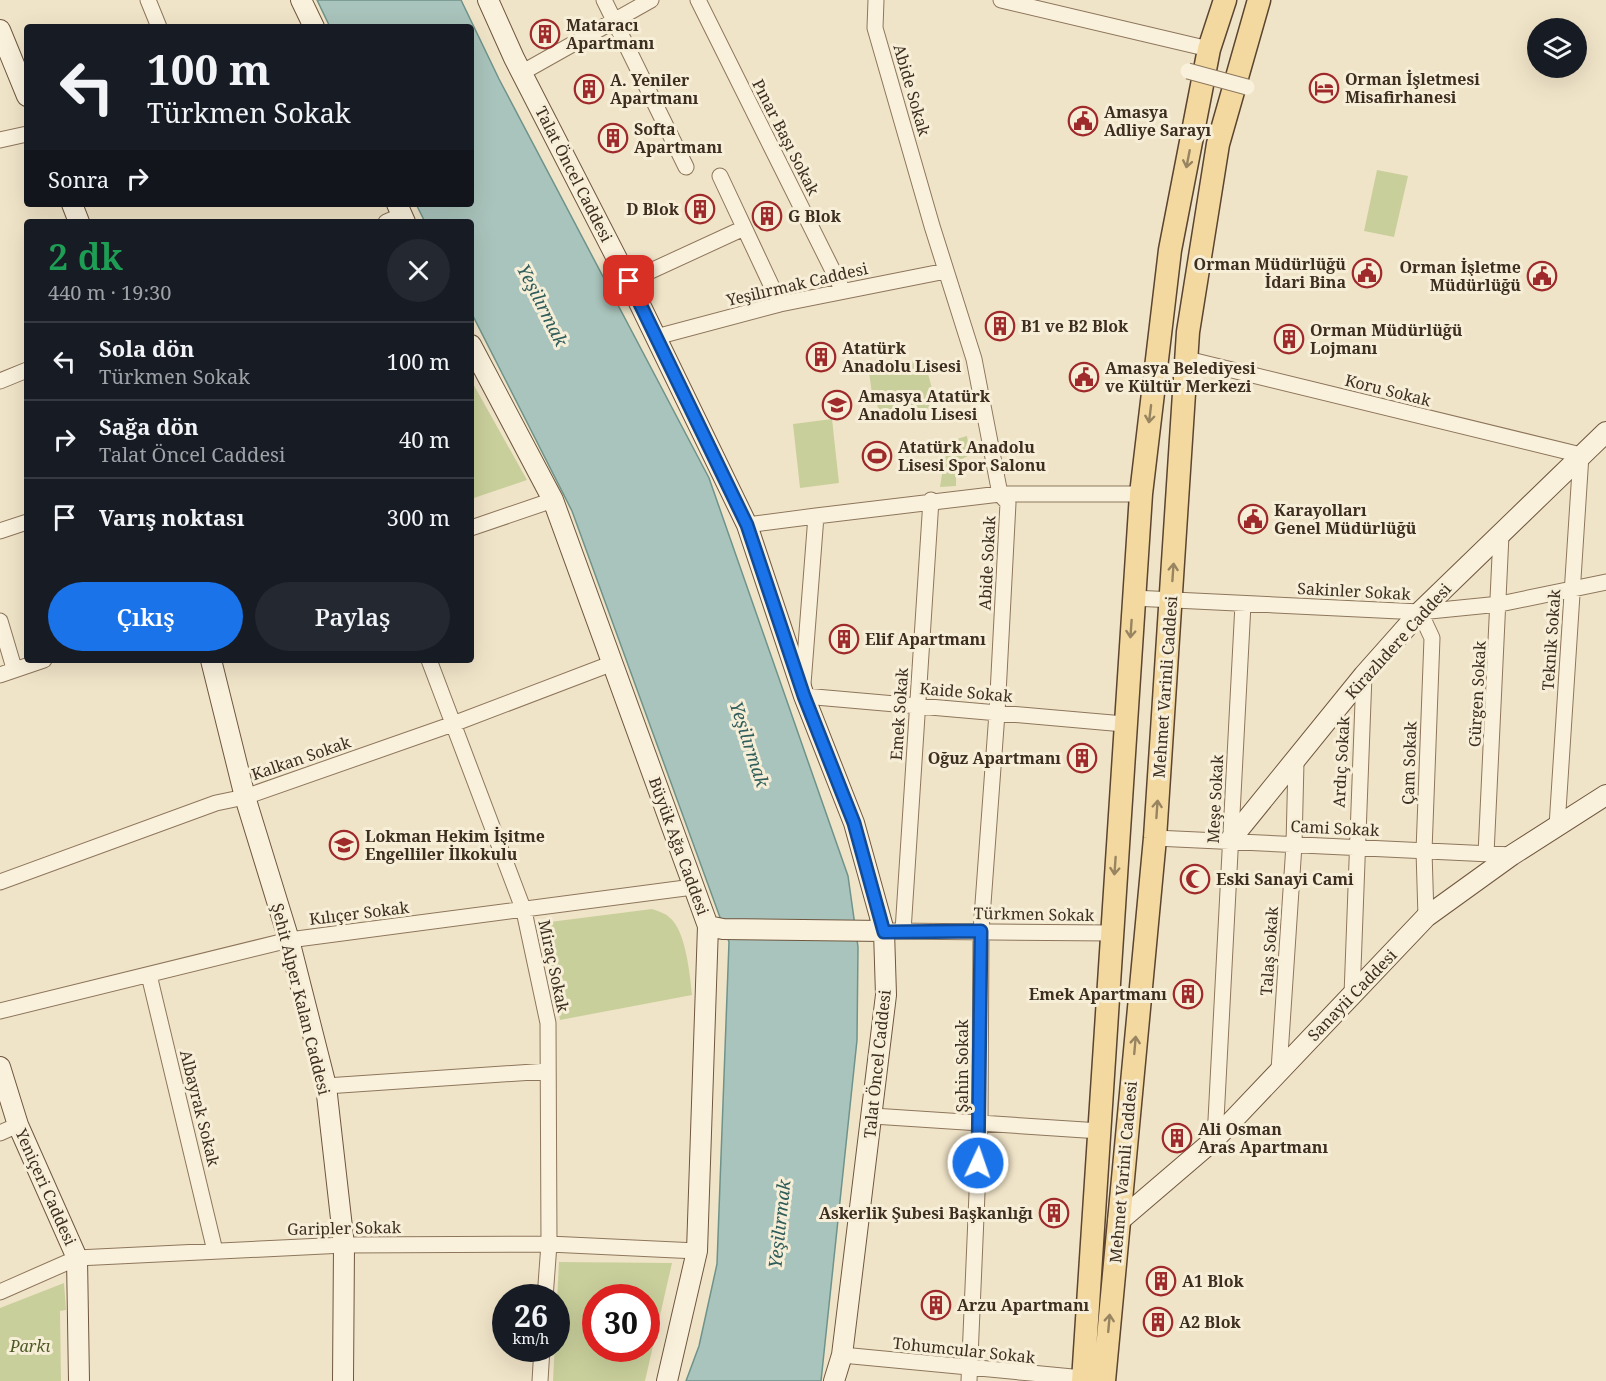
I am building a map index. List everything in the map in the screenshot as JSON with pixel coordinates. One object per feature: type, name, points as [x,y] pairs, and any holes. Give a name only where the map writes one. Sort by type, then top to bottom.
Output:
[{"type":"main road","name":"Mehmet Varinli Caddesi","points":[[1090,1380],[1111,933],[1141,494],[1170,250],[1209,49],[1225,0]]},
{"type":"main road","name":"Mehmet Varinli Caddesi","points":[[1090,1380],[1118,1221],[1155,838],[1188,332],[1218,144],[1245,84],[1259,0]]},
{"type":"street","points":[[148,0],[158,24]]},
{"type":"street","points":[[301,0],[313,24]]},
{"type":"street","name":"Talat Öncel Caddesi","points":[[488,0],[629,281],[747,525],[803,693],[854,823],[884,931],[886,995],[873,1116],[842,1355],[834,1381]]},
{"type":"street","points":[[604,0],[686,167]]},
{"type":"street","points":[[523,72],[651,0]]},
{"type":"street","name":"Pınar Başı Sokak","points":[[698,0],[843,291]]},
{"type":"street","name":"Abide Sokak","points":[[876,0],[875,28],[974,359],[1000,494],[1008,503],[997,713],[981,931]]},
{"type":"street","points":[[1001,0],[1209,49]]},
{"type":"street","points":[[0,30],[24,89]]},
{"type":"street","points":[[1188,71],[1245,84]]},
{"type":"street","points":[[0,140],[24,135]]},
{"type":"street","points":[[720,176],[780,303]]},
{"type":"street","points":[[629,281],[744,228]]},
{"type":"street","name":"Yeşilırmak Caddesi","points":[[656,337],[780,303],[946,271]]},
{"type":"street","name":"Büyük Ağa Caddesi","points":[[474,351],[554,500],[693,887],[715,928],[697,1251],[667,1381]]},
{"type":"street","name":"Koru Sokak","points":[[1187,359],[1581,455]]},
{"type":"street","points":[[0,381],[24,371]]},
{"type":"street","name":"Kirazlıdere Caddesi","points":[[1232,839],[1364,675],[1420,612],[1606,432]]},
{"type":"street","name":"Teknik Sokak","points":[[1557,826],[1581,455]]},
{"type":"street","points":[[747,525],[931,500],[1000,494],[1141,494]]},
{"type":"street","points":[[474,527],[554,500]]},
{"type":"street","name":"Emek Sokak","points":[[884,931],[917,706],[931,500]]},
{"type":"street","points":[[803,693],[816,516]]},
{"type":"street","points":[[0,531],[24,523]]},
{"type":"street","name":"Gürgen Sokak","points":[[1486,854],[1500,604],[1501,535]]},
{"type":"street","name":"Sakinler Sokak","points":[[1133,598],[1420,612],[1500,604],[1606,582]]},
{"type":"street","name":"Meşe Sokak","points":[[1215,1139],[1243,604]]},
{"type":"street","name":"Çam Sokak","points":[[1420,612],[1432,638],[1424,851],[1426,917]]},
{"type":"street","points":[[0,621],[7,672],[35,663]]},
{"type":"street","name":"Şehit Alper Kalan Caddesi","points":[[213,663],[244,797],[289,940],[326,1086],[344,1245],[343,1381]]},
{"type":"street","name":"Miraç Sokak","points":[[430,663],[524,911],[548,1023],[549,1244],[546,1284]]},
{"type":"street","name":"Kalkan Sokak","points":[[0,882],[216,803],[244,797],[453,724],[612,663]]},
{"type":"street","name":"Ardıç Sokak","points":[[1352,995],[1364,675]]},
{"type":"street","name":"Kaide Sokak","points":[[803,693],[917,706],[1125,724]]},
{"type":"street","name":"Talaş Sokak","points":[[1279,1070],[1294,844],[1296,762]]},
{"type":"street","name":"Sanayii Caddesi","points":[[1118,1221],[1215,1139],[1426,917],[1512,855],[1606,795]]},
{"type":"street","name":"Cami Sokak","points":[[1155,838],[1232,839],[1512,855]]},
{"type":"street","name":"Kılıçer Sokak","points":[[0,1011],[289,940],[524,911],[693,887]]},
{"type":"street","points":[[715,928],[884,931]]},
{"type":"street","name":"Türkmen Sokak","points":[[884,931],[1111,933]]},
{"type":"street","name":"Şahin Sokak","points":[[969,1375],[980,1123],[981,931]]},
{"type":"street","name":"Albayrak Sokak","points":[[149,975],[216,1251]]},
{"type":"street","name":"Yeniçeri Caddesi","points":[[0,1067],[9,1129],[77,1258],[79,1381]]},
{"type":"street","points":[[326,1086],[548,1071]]},
{"type":"street","points":[[873,1116],[1100,1131]]},
{"type":"street","name":"Garipler Sokak","points":[[0,1293],[77,1258],[344,1245],[549,1244],[697,1251]]},
{"type":"street","name":"Tohumcular Sokak","points":[[842,1355],[969,1375],[1090,1380]]},
{"type":"street","points":[[540,1381],[541,1362]]},
{"type":"green space","points":[[1377,170],[1408,176],[1394,237],[1364,231]]},
{"type":"green space","points":[[924,358],[937,408],[883,418],[872,394],[869,372]]},
{"type":"green space","points":[[474,385],[527,480],[474,498]]},
{"type":"green space","points":[[832,419],[839,483],[800,488],[793,424]]},
{"type":"green space","points":[[967,436],[970,455],[956,462],[956,486],[940,487],[944,461],[953,440]]},
{"type":"green space","points":[[652,909],[663,913],[675,923],[686,953],[692,995],[560,1020],[542,923]]},
{"type":"green space","points":[[559,1262],[672,1263],[660,1315],[660,1284],[582,1284],[582,1362],[649,1362],[645,1381],[553,1381],[554,1362],[570,1362],[570,1284],[558,1284]]},
{"type":"green space","name":"Parkı","points":[[64,1283],[66,1310],[60,1311],[61,1381],[0,1381],[0,1308]]},
{"type":"water","points":[[317,0],[461,0],[473,24],[329,24]]},
{"type":"water","name":"Yeşilırmak","points":[[474,27],[499,79],[709,478],[848,876],[858,947],[857,1040],[821,1381],[686,1381],[699,1346],[717,1264],[729,942],[572,511],[474,318],[474,219],[424,219],[418,207],[474,207]]},
{"type":"place","name":"Mataracı Apartmanı","points":[[545,34]]},
{"type":"place","name":"Orman İşletmesi Misafirhanesi","points":[[1324,88]]},
{"type":"place","name":"A. Yeniler Apartmanı","points":[[589,89]]},
{"type":"place","name":"Amasya Adliye Sarayı","points":[[1083,121]]},
{"type":"place","name":"Softa Apartmanı","points":[[613,138]]},
{"type":"place","name":"D Blok","points":[[700,209]]},
{"type":"place","name":"G Blok","points":[[767,216]]},
{"type":"place","name":"Orman Müdürlüğü İdari Bina","points":[[1367,273]]},
{"type":"place","name":"Orman İşletme Müdürlüğü","points":[[1542,276]]},
{"type":"place","name":"B1 ve B2 Blok","points":[[1000,326]]},
{"type":"place","name":"Orman Müdürlüğü Lojmanı","points":[[1289,339]]},
{"type":"place","name":"Atatürk Anadolu Lisesi","points":[[821,357]]},
{"type":"place","name":"Amasya Belediyesi ve Kültür Merkezi","points":[[1084,377]]},
{"type":"place","name":"Amasya Atatürk Anadolu Lisesi","points":[[837,405]]},
{"type":"place","name":"Atatürk Anadolu Lisesi Spor Salonu","points":[[877,456]]},
{"type":"place","name":"Karayolları Genel Müdürlüğü","points":[[1253,519]]},
{"type":"place","name":"Elif Apartmanı","points":[[844,639]]},
{"type":"place","name":"Oğuz Apartmanı","points":[[1082,758]]},
{"type":"place","name":"Lokman Hekim İşitme Engelliler İlkokulu","points":[[344,845]]},
{"type":"place","name":"Eski Sanayi Cami","points":[[1195,879]]},
{"type":"place","name":"Emek Apartmanı","points":[[1188,994]]},
{"type":"place","name":"Ali Osman Aras Apartmanı","points":[[1177,1138]]},
{"type":"place","name":"Askerlik Şubesi Başkanlığı","points":[[1054,1213]]},
{"type":"place","name":"A1 Blok","points":[[1161,1281]]},
{"type":"place","name":"Arzu Apartmanı","points":[[936,1305]]},
{"type":"place","name":"A2 Blok","points":[[1158,1322]]},
{"type":"route","points":[[629,281],[747,525],[804,696],[854,823],[884,932],[981,931],[978,1163]]}]
